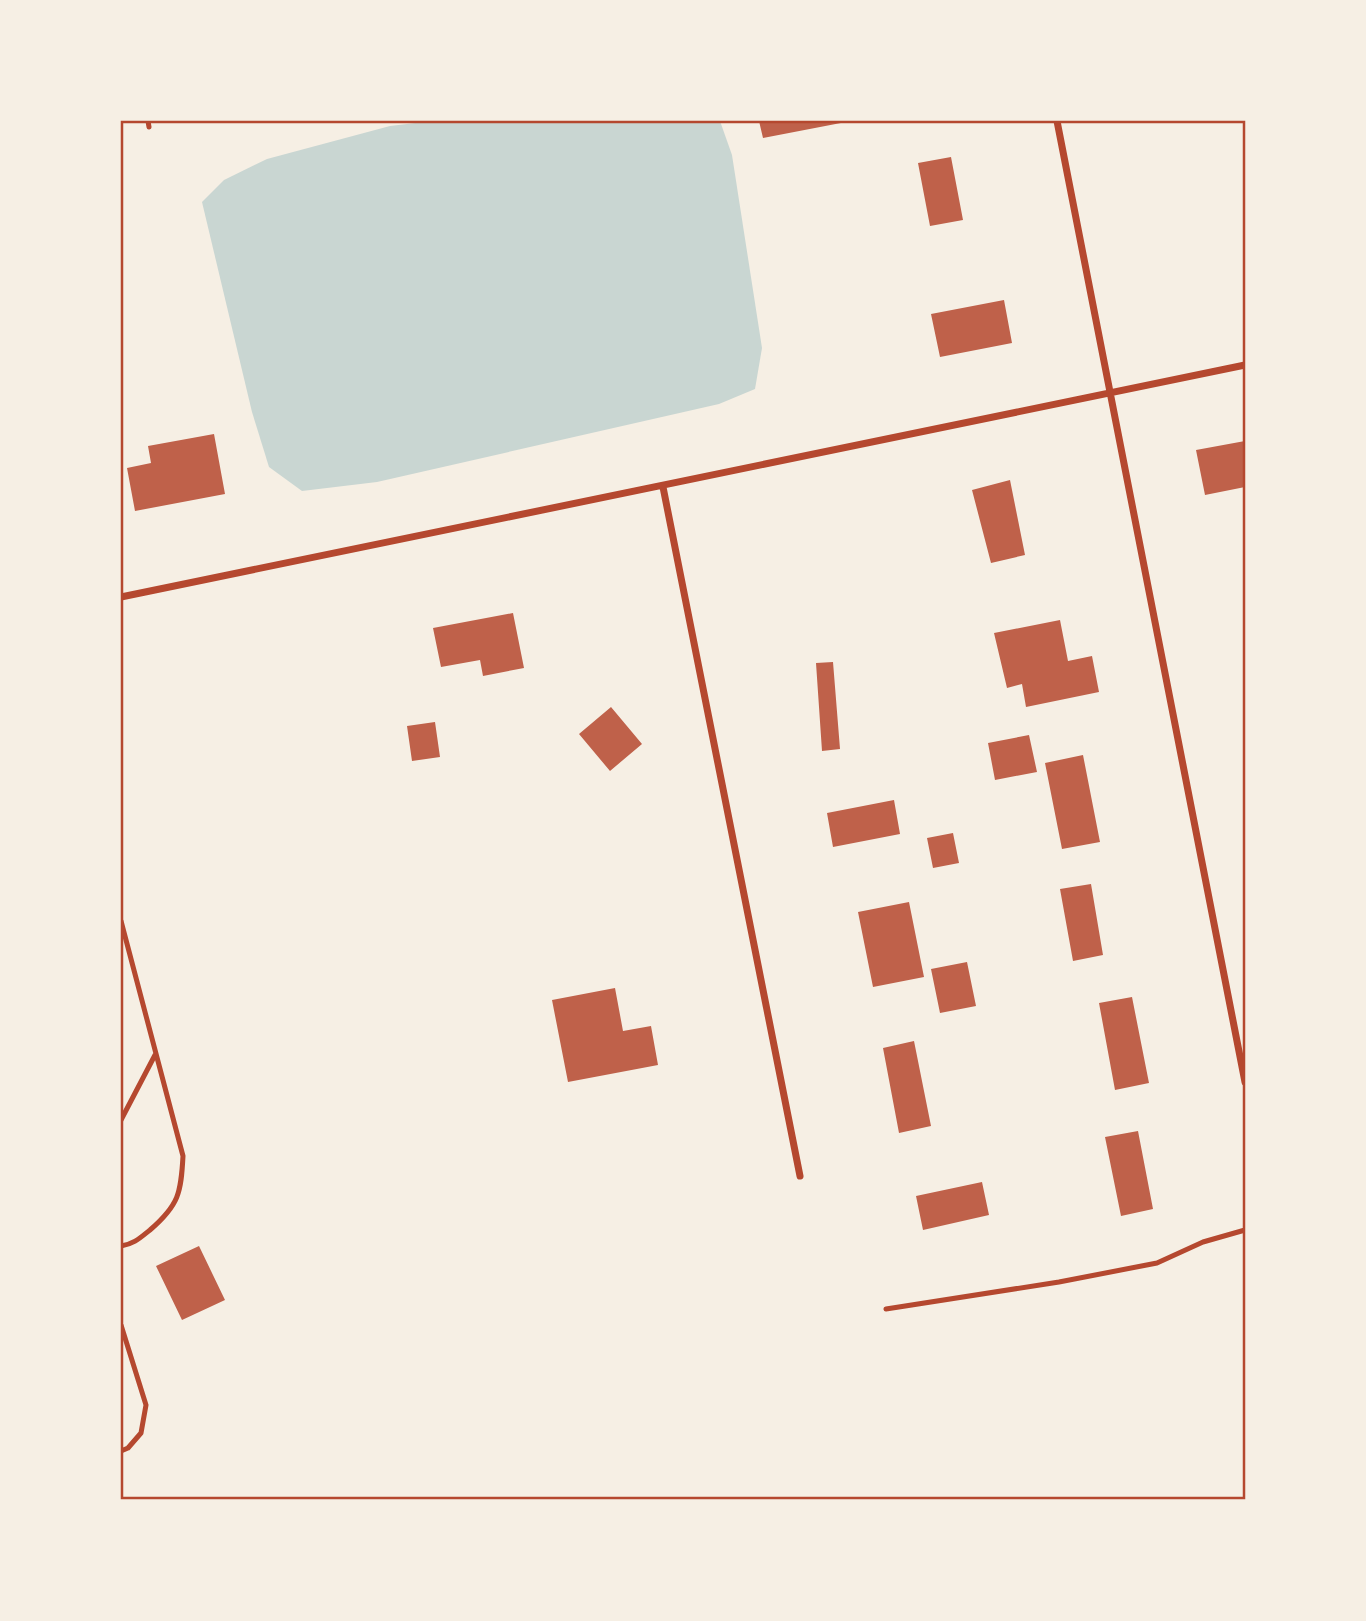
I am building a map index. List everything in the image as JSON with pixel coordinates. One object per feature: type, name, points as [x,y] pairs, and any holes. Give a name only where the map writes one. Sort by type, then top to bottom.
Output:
[{"type":"street","points":[[1057,121],[1245,1082]]},
{"type":"street","points":[[121,597],[1245,365]]},
{"type":"street","points":[[663,487],[800,1176]]},
{"type":"lane","points":[[121,921],[183,1156],[181,1188],[169,1214],[132,1245],[121,1247]]},
{"type":"lane","points":[[121,1120],[155,1055]]},
{"type":"lane","points":[[886,1309],[1059,1282],[1157,1263],[1203,1242],[1245,1230]]},
{"type":"lane","points":[[121,1325],[146,1405],[141,1433],[128,1448],[121,1451]]},
{"type":"shaded area","points":[[432,121],[720,121],[732,155],[762,348],[755,389],[719,404],[377,482],[302,491],[269,467],[252,412],[202,202],[224,180],[267,159],[390,126]]},
{"type":"building","points":[[759,121],[846,121],[846,122],[763,138]]},
{"type":"building","points":[[951,157],[963,220],[930,226],[918,163]]},
{"type":"building","points":[[1004,300],[1012,343],[940,357],[931,314]]},
{"type":"building","points":[[214,434],[225,494],[135,511],[127,468],[151,463],[148,446]]},
{"type":"building","points":[[1245,441],[1245,487],[1205,495],[1196,450]]},
{"type":"building","points":[[1010,480],[1025,555],[991,563],[972,490]]},
{"type":"building","points":[[513,613],[524,668],[483,676],[480,660],[441,667],[433,628]]},
{"type":"building","points":[[1060,620],[1068,661],[1092,656],[1099,692],[1026,707],[1022,684],[1007,688],[994,633]]},
{"type":"building","points":[[833,662],[840,749],[822,751],[816,663]]},
{"type":"building","points":[[611,707],[642,744],[610,771],[579,734]]},
{"type":"building","points":[[435,722],[440,757],[412,761],[407,726]]},
{"type":"building","points":[[1029,735],[1037,772],[995,780],[988,743]]},
{"type":"building","points":[[1083,755],[1100,842],[1062,849],[1045,763]]},
{"type":"building","points":[[894,800],[900,834],[833,847],[827,813]]},
{"type":"building","points":[[953,833],[959,863],[933,868],[927,838]]},
{"type":"building","points":[[1091,884],[1103,955],[1073,961],[1060,889]]},
{"type":"building","points":[[909,902],[924,977],[873,987],[858,912]]},
{"type":"building","points":[[967,962],[976,1006],[940,1013],[931,969]]},
{"type":"building","points":[[615,988],[623,1031],[651,1026],[658,1065],[568,1082],[552,1000]]},
{"type":"building","points":[[1132,997],[1149,1083],[1115,1090],[1099,1003]]},
{"type":"building","points":[[914,1041],[931,1126],[899,1133],[883,1048]]},
{"type":"building","points":[[1138,1131],[1153,1209],[1121,1216],[1105,1137]]},
{"type":"building","points":[[982,1182],[989,1215],[923,1230],[916,1196]]},
{"type":"building","points":[[199,1246],[225,1300],[182,1320],[156,1266]]}]
